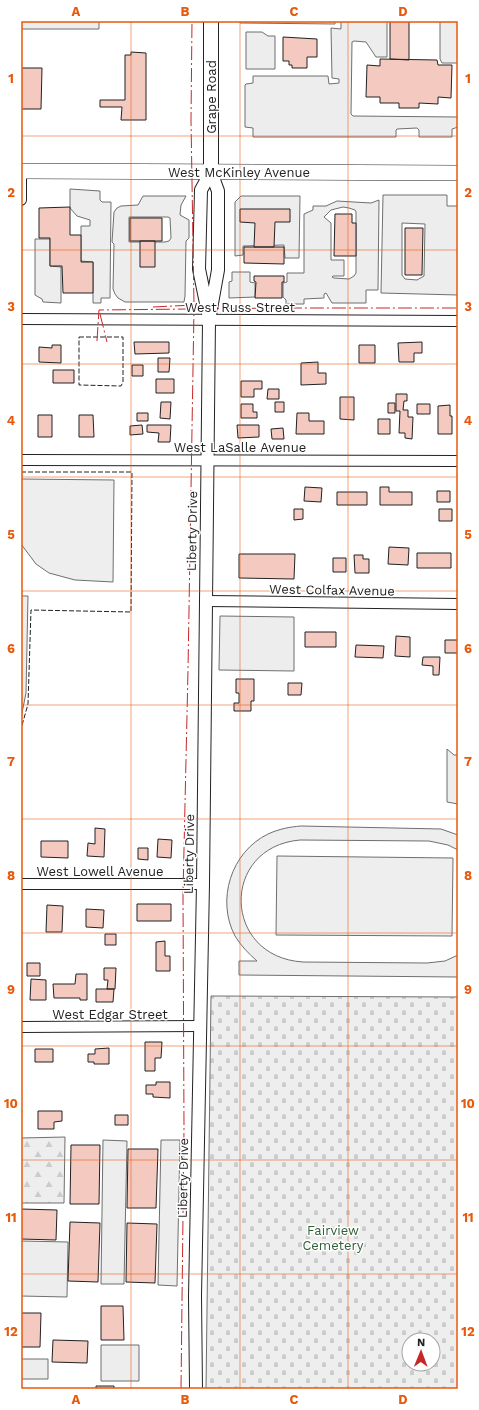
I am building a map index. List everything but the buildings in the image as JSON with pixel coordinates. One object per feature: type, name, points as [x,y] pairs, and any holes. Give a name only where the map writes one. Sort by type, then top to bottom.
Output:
[{"type":"main road","name":"Grape Road","points":[[211,21],[211,172]]},
{"type":"main road","name":"West McKinley Avenue","points":[[21,171],[458,174]]},
{"type":"street","points":[[21,171],[21,200]]},
{"type":"street","name":"Liberty Drive","points":[[209,320],[199,269],[201,190],[211,172]]},
{"type":"street","name":"Liberty Drive","points":[[196,1389],[195,1296],[199,1026],[203,884],[209,320],[218,270],[218,191],[211,172]]},
{"type":"street","name":"West Russ Street","points":[[21,320],[458,321]]},
{"type":"street","name":"West LaSalle Avenue","points":[[21,460],[458,461]]},
{"type":"street","name":"West Colfax Avenue","points":[[206,601],[458,604]]},
{"type":"street","name":"West Lowell Avenue","points":[[21,884],[203,884]]},
{"type":"street","name":"West Edgar Street","points":[[21,1027],[199,1026]]},
{"type":"green space","points":[[21,479],[114,480],[113,582],[75,580],[49,573],[36,564],[21,544]]},
{"type":"green space","points":[[21,596],[28,596],[26,693],[21,718]]},
{"type":"green space","points":[[301,826],[441,829],[458,835],[458,850],[448,845],[429,841],[300,840],[274,847],[255,861],[244,880],[241,902],[245,923],[257,942],[276,956],[303,962],[427,963],[445,961],[458,955],[458,977],[239,975],[239,961],[257,961],[237,940],[229,922],[227,893],[230,878],[236,865],[245,852],[255,842],[276,831]]},
{"type":"green space","points":[[277,856],[453,858],[452,936],[276,935]]},
{"type":"green space","name":"Fairview Cemetery","points":[[211,996],[458,997],[458,1389],[206,1389]]},
{"type":"green space","points":[[65,1137],[64,1203],[21,1203],[21,1138]]},
{"type":"shaded area","points":[[21,21],[99,21],[99,29],[21,29]]},
{"type":"shaded area","points":[[240,21],[335,21],[335,24],[240,23]]},
{"type":"shaded area","points":[[341,21],[387,21],[387,57],[376,57],[366,42],[352,42],[351,114],[353,116],[458,117],[458,127],[452,129],[452,137],[419,137],[419,130],[417,128],[397,129],[396,137],[253,137],[253,128],[245,127],[245,85],[253,83],[253,76],[328,76],[329,84],[339,83],[339,79],[332,78],[331,28],[341,29]]},
{"type":"shaded area","points":[[440,21],[458,21],[458,63],[442,63],[440,59]]},
{"type":"shaded area","points":[[246,32],[262,32],[268,36],[275,36],[275,69],[246,69]]},
{"type":"shaded area","points":[[70,189],[100,191],[100,200],[102,202],[111,202],[110,298],[101,298],[101,303],[93,303],[93,262],[81,261],[81,226],[90,226],[90,220],[77,216],[70,208]]},
{"type":"shaded area","points":[[383,195],[447,195],[447,206],[458,206],[458,295],[381,293]],"holes":[[[402,223],[425,224],[424,276],[417,280],[405,279],[402,275]]]},
{"type":"shaded area","points":[[143,196],[186,196],[181,205],[180,215],[189,220],[189,238],[186,241],[184,302],[125,302],[118,298],[115,294],[113,289],[114,244],[112,242],[114,212],[121,206],[138,205]],"holes":[[[129,217],[170,218],[171,238],[169,241],[129,242]]]},
{"type":"shaded area","points":[[241,196],[300,196],[299,258],[285,258],[284,245],[243,246],[243,255],[235,256],[235,202]]},
{"type":"shaded area","points":[[379,200],[378,290],[366,290],[366,303],[332,303],[326,293],[324,294],[324,298],[304,299],[304,304],[286,304],[286,300],[283,297],[283,283],[287,282],[287,273],[304,273],[304,214],[313,210],[313,206],[326,206],[337,201],[371,203]],"holes":[[[343,207],[355,210],[356,212],[356,273],[349,279],[334,278],[332,277],[344,276],[344,260],[331,260],[331,223],[324,217],[331,210]]]},
{"type":"shaded area","points":[[35,239],[50,239],[50,266],[61,267],[61,303],[43,302],[42,299],[35,295]]},
{"type":"shaded area","points":[[232,272],[250,272],[250,282],[255,283],[255,297],[229,298],[229,282],[232,281]]},
{"type":"shaded area","points":[[220,616],[294,617],[294,671],[219,670]]},
{"type":"shaded area","points":[[447,749],[454,755],[458,755],[458,804],[447,802]]},
{"type":"shaded area","points":[[103,1140],[127,1141],[124,1284],[101,1284]]},
{"type":"shaded area","points":[[161,1140],[180,1140],[177,1286],[158,1285]]},
{"type":"shaded area","points":[[21,1241],[68,1242],[67,1297],[21,1296]]},
{"type":"shaded area","points":[[101,1345],[139,1345],[139,1381],[101,1381]]},
{"type":"shaded area","points":[[21,1359],[48,1359],[48,1379],[21,1379]]},
{"type":"fence","points":[[79,337],[123,337],[123,382],[121,386],[79,385],[79,337]]},
{"type":"fence","points":[[21,472],[132,472],[131,612],[31,610],[28,704],[21,729]]},
{"type":"power","points":[[153,307],[194,305],[191,120],[192,21]]},
{"type":"power","points":[[97,341],[99,310],[458,308]]},
{"type":"power","points":[[181,1389],[184,1128],[183,894],[194,309]]},
{"type":"power","points":[[100,314],[107,342]]}]
